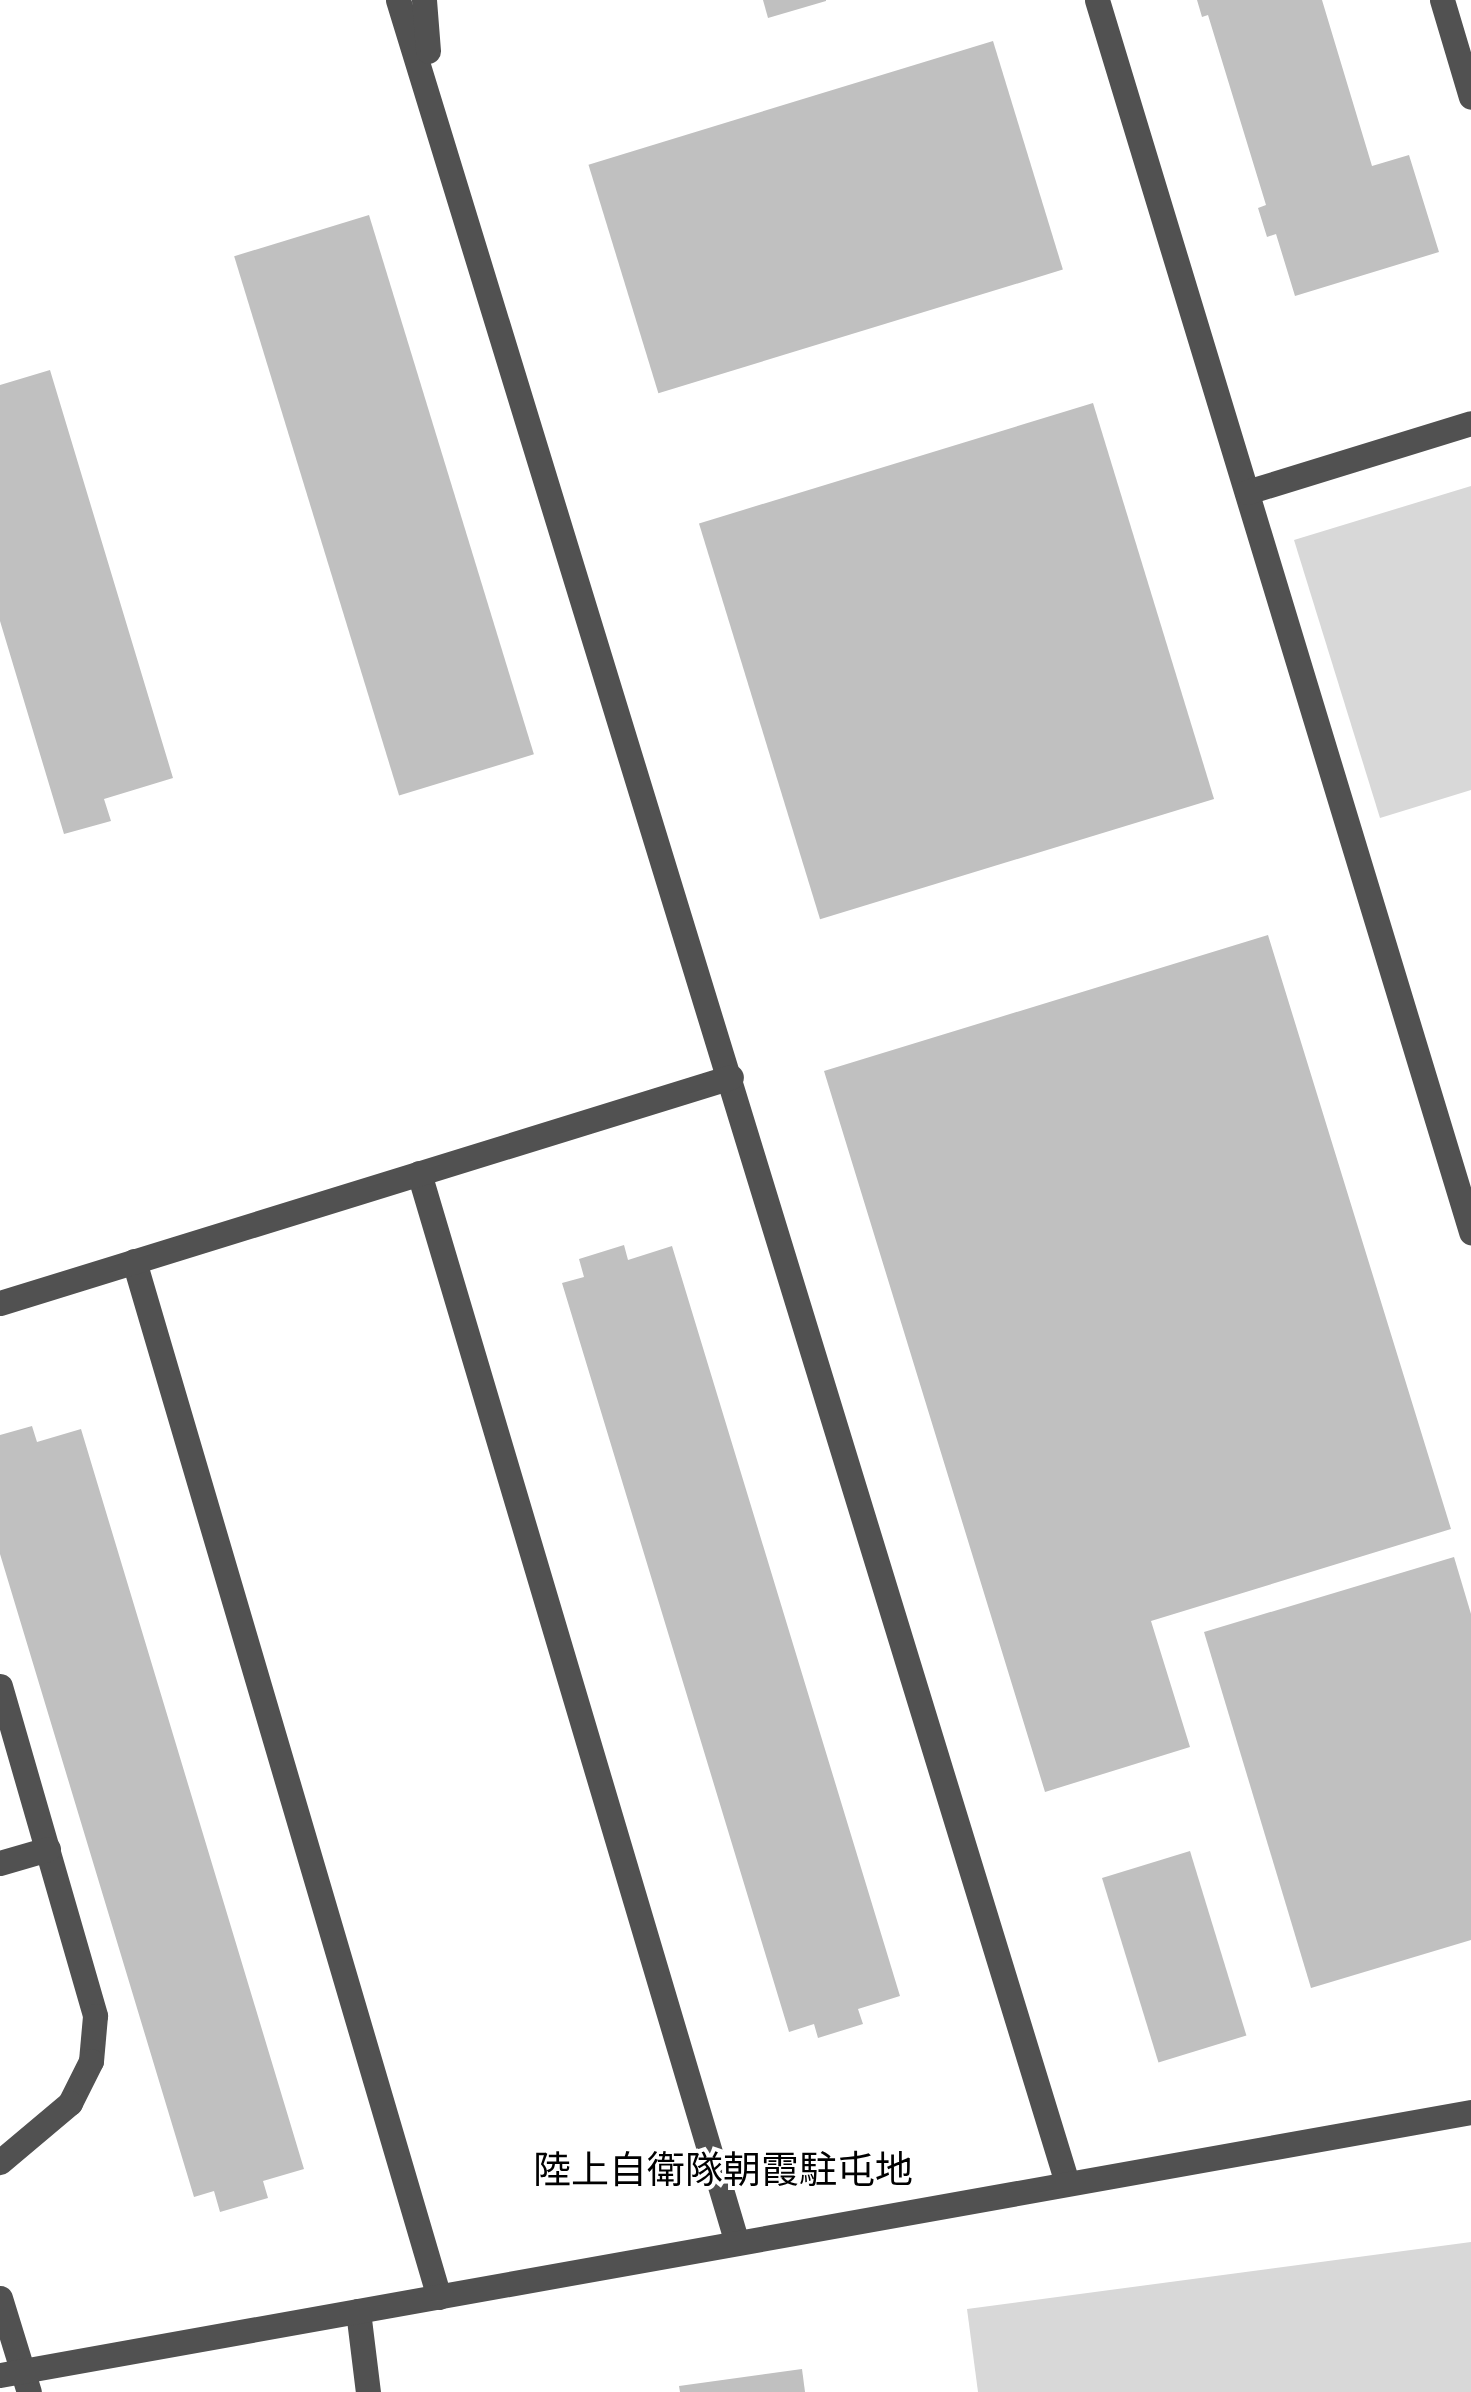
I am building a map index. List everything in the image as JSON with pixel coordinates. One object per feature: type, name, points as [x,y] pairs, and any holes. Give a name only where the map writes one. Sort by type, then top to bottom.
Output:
[{"type":"lane","points":[[398,0],[436,110],[1067,2184]]},
{"type":"lane","points":[[424,0],[436,110]]},
{"type":"lane","points":[[1097,0],[1471,1232]]},
{"type":"lane","points":[[1442,0],[1471,97]]},
{"type":"lane","points":[[1247,492],[1471,423]]},
{"type":"lane","points":[[0,1303],[731,1077]]},
{"type":"lane","points":[[419,1173],[737,2243]]},
{"type":"lane","points":[[134,1261],[439,2297]]},
{"type":"lane","points":[[0,1686],[95,2016],[91,2061],[70,2103],[0,2162]]},
{"type":"lane","points":[[0,1863],[48,1849]]},
{"type":"lane","points":[[0,2375],[28,2381],[358,2311],[1471,2112]]},
{"type":"lane","points":[[0,2298],[28,2381]]},
{"type":"lane","points":[[358,2311],[368,2392]]},
{"type":"shaded area","points":[[1471,486],[1471,790],[1380,818],[1294,540]]},
{"type":"shaded area","points":[[1471,2242],[1471,2392],[978,2392],[967,2309]]},
{"type":"building","points":[[763,0],[826,0],[826,1],[768,18]]},
{"type":"building","points":[[1197,0],[1322,0],[1372,166],[1409,155],[1439,252],[1295,296],[1276,234],[1267,237],[1258,208],[1266,205],[1208,15],[1202,17]]},
{"type":"building","points":[[993,41],[1063,270],[658,393],[588,165]]},
{"type":"building","points":[[369,215],[534,754],[399,796],[234,256]]},
{"type":"building","points":[[50,370],[173,778],[104,799],[111,821],[64,834],[0,621],[0,385]]},
{"type":"building","points":[[1093,403],[1214,799],[820,919],[699,523]]},
{"type":"building","points":[[1268,935],[1451,1529],[1151,1621],[1190,1747],[1045,1792],[824,1071]]},
{"type":"building","points":[[624,1245],[628,1260],[672,1246],[900,1996],[858,2009],[863,2024],[818,2038],[814,2024],[789,2032],[562,1283],[584,1277],[579,1259]]},
{"type":"building","points":[[32,1426],[37,1442],[81,1429],[304,2169],[263,2181],[268,2198],[220,2212],[214,2191],[194,2197],[0,1554],[0,1435]]},
{"type":"building","points":[[1454,1557],[1471,1614],[1471,1940],[1311,1988],[1204,1632]]},
{"type":"building","points":[[1190,1851],[1246,2036],[1158,2062],[1102,1878]]},
{"type":"building","points":[[802,2369],[805,2392],[680,2392],[679,2386]]},
{"type":"district","name":"陸上自衛隊朝霞駐屯地","points":[[723,2171]]}]
